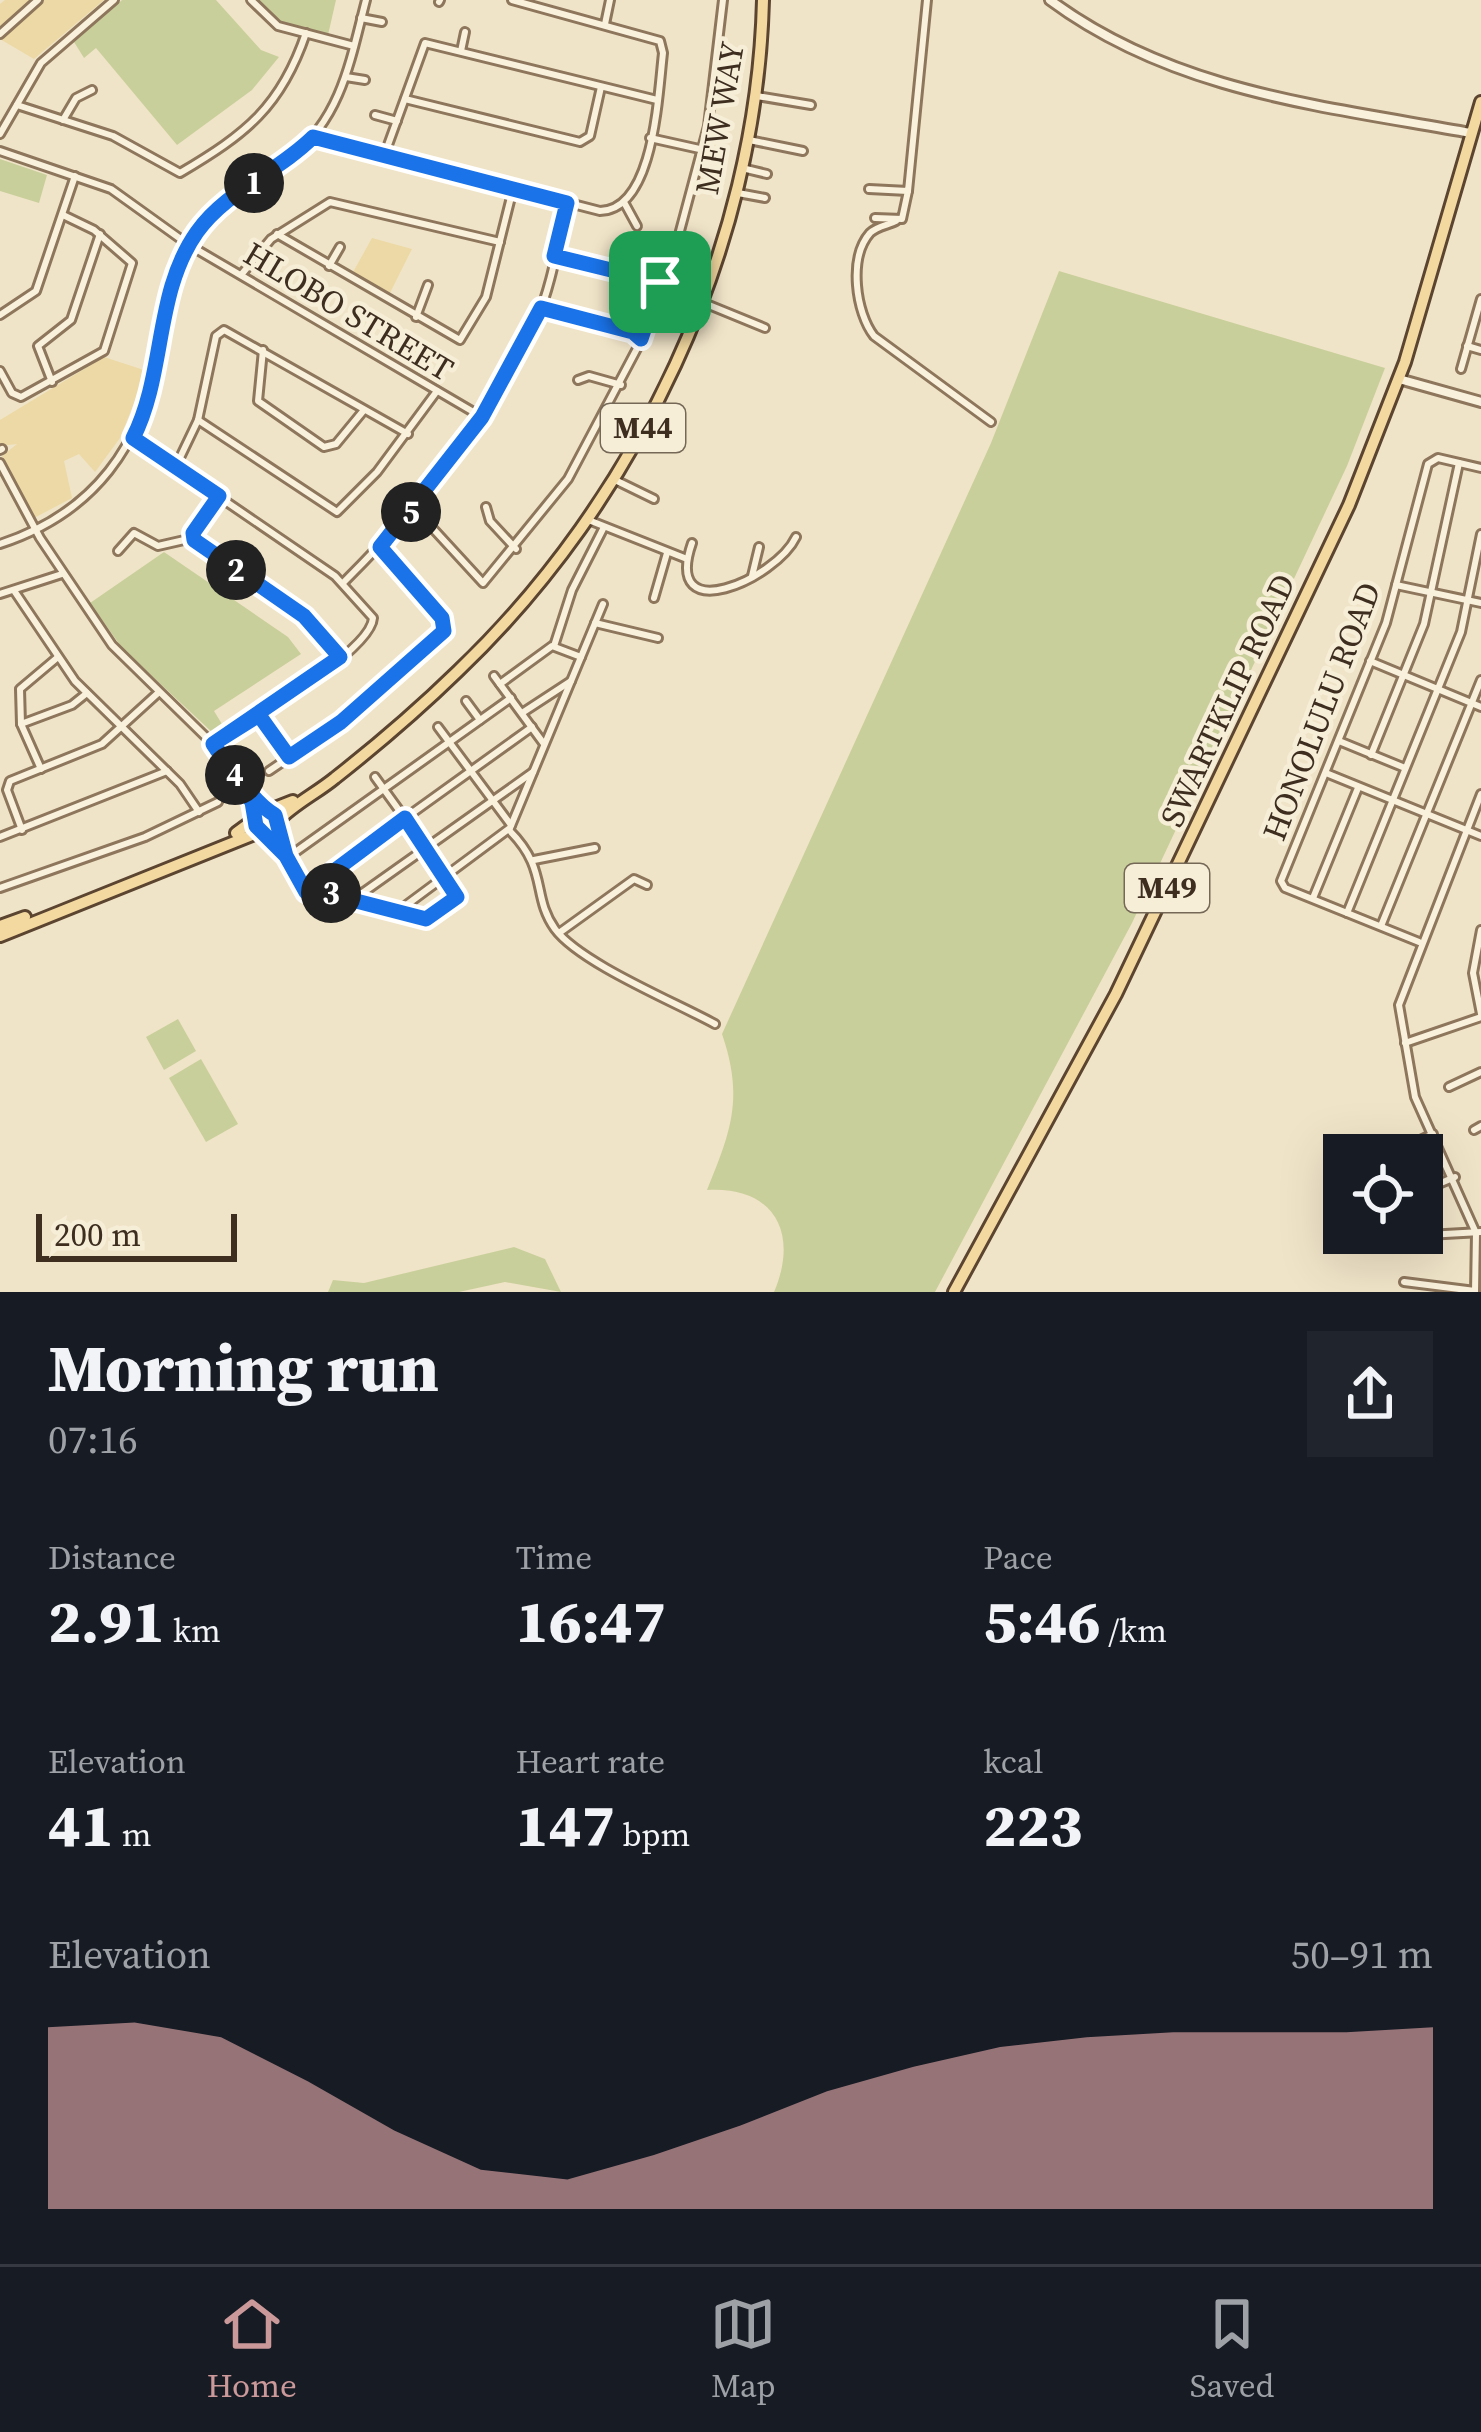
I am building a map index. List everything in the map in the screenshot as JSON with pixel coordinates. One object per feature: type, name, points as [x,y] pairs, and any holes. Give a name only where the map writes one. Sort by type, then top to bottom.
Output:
[{"type":"main road","name":"MEW WAY","points":[[0,936],[158,872],[266,821],[351,764],[473,656],[586,520],[654,406],[700,302],[735,192],[746,140],[763,0]]},
{"type":"main road","name":"SWARTKLIP ROAD","points":[[954,1292],[1139,948],[1334,538],[1399,379],[1481,102]]},
{"type":"main road","name":"MEW WAY","points":[[0,926],[56,910]]},
{"type":"street","points":[[0,34],[38,0]]},
{"type":"street","points":[[0,134],[41,63],[114,0]]},
{"type":"street","points":[[250,0],[275,25],[354,46]]},
{"type":"street","points":[[0,544],[35,531],[85,500],[133,438],[148,402],[174,279],[189,245],[221,207],[313,137],[346,77],[366,0]]},
{"type":"street","points":[[313,137],[603,211],[625,204],[637,192],[650,138],[660,41],[548,4],[512,0]]},
{"type":"street","points":[[605,24],[610,0]]},
{"type":"street","points":[[414,508],[481,583],[516,549],[568,479],[621,385],[682,236],[704,150],[723,0]]},
{"type":"street","points":[[927,0],[904,217],[872,232],[864,246],[858,285],[863,320],[874,337],[991,422]]},
{"type":"street","points":[[1050,0],[1131,51],[1212,83],[1471,134]]},
{"type":"street","points":[[361,18],[382,22]]},
{"type":"street","points":[[460,50],[465,32]]},
{"type":"street","points":[[17,105],[113,136],[180,173],[270,108],[289,82],[306,33]]},
{"type":"street","points":[[384,156],[420,46],[460,50],[657,100]]},
{"type":"street","points":[[346,77],[365,80]]},
{"type":"street","points":[[405,99],[580,142],[590,136],[601,86]]},
{"type":"street","points":[[63,120],[74,100],[92,90]]},
{"type":"street","points":[[754,96],[811,105]]},
{"type":"street","points":[[375,115],[397,121]]},
{"type":"street","points":[[650,138],[704,150]]},
{"type":"street","points":[[746,140],[803,152]]},
{"type":"street","name":"HLOBO STREET","points":[[0,151],[111,189],[189,245],[482,417]]},
{"type":"street","points":[[740,168],[767,174]]},
{"type":"street","points":[[0,315],[36,290],[75,175]]},
{"type":"street","points":[[278,234],[453,339],[466,338],[486,297],[513,189]]},
{"type":"street","points":[[869,189],[908,191]]},
{"type":"street","points":[[735,192],[764,198]]},
{"type":"street","points":[[241,275],[278,234],[334,201],[500,242]]},
{"type":"street","points":[[343,583],[414,508],[482,417],[541,308],[567,203]]},
{"type":"street","points":[[625,204],[638,226]]},
{"type":"street","points":[[0,370],[19,397],[104,351],[132,267],[128,256],[100,234],[62,215]]},
{"type":"street","points":[[875,218],[896,221]]},
{"type":"street","points":[[52,382],[38,346],[72,319],[100,234]]},
{"type":"street","points":[[329,266],[340,248]]},
{"type":"street","points":[[554,256],[660,282]]},
{"type":"street","points":[[416,317],[428,285]]},
{"type":"street","points":[[1461,369],[1481,299]]},
{"type":"street","points":[[700,302],[764,328]]},
{"type":"street","points":[[541,308],[633,332],[641,339]]},
{"type":"street","points":[[176,466],[198,420],[219,332],[229,330],[407,434]]},
{"type":"street","points":[[1468,346],[1481,350]]},
{"type":"street","points":[[263,350],[258,401],[324,446],[335,444],[365,410]]},
{"type":"street","points":[[578,380],[589,376],[621,385]]},
{"type":"street","points":[[1399,379],[1481,402]]},
{"type":"street","points":[[198,420],[337,512],[407,434],[437,391]]},
{"type":"street","points":[[133,438],[343,583],[373,623],[340,657],[213,744]]},
{"type":"street","name":"HONOLULU ROAD","points":[[1313,898],[1281,881],[1370,661],[1396,586],[1428,464],[1436,458],[1459,463]]},
{"type":"street","points":[[1371,754],[1431,592],[1459,463],[1481,468]]},
{"type":"street","points":[[0,464],[35,531],[112,645],[228,763],[311,901]]},
{"type":"street","points":[[614,479],[654,500]]},
{"type":"street","points":[[0,490],[11,485]]},
{"type":"street","points":[[118,551],[122,541],[135,533],[163,546],[193,538],[219,496]]},
{"type":"street","points":[[486,507],[490,521],[516,549]]},
{"type":"street","points":[[586,520],[687,559]]},
{"type":"street","points":[[500,684],[554,646],[572,590],[603,529]]},
{"type":"street","points":[[1347,913],[1438,688],[1467,600],[1481,534]]},
{"type":"street","points":[[692,543],[687,559],[694,584],[710,592],[733,591],[796,537]]},
{"type":"street","points":[[193,538],[304,616],[340,657]]},
{"type":"street","points":[[269,771],[398,676],[446,628],[380,547]]},
{"type":"street","points":[[752,576],[759,548]]},
{"type":"street","points":[[655,598],[667,553]]},
{"type":"street","points":[[0,594],[62,574]]},
{"type":"street","points":[[1396,586],[1481,603]]},
{"type":"street","points":[[15,592],[87,693],[167,771],[199,812]]},
{"type":"street","points":[[401,909],[510,828],[603,604]]},
{"type":"street","points":[[596,623],[658,638]]},
{"type":"street","points":[[554,646],[581,657]]},
{"type":"street","points":[[41,769],[21,724],[23,684],[58,656]]},
{"type":"street","points":[[1370,661],[1476,705]]},
{"type":"street","points":[[494,676],[544,744]]},
{"type":"street","points":[[1381,926],[1476,705],[1481,680]]},
{"type":"street","points":[[522,713],[571,681]]},
{"type":"street","points":[[21,724],[72,705],[87,693]]},
{"type":"street","points":[[22,830],[7,785],[96,748],[158,693]]},
{"type":"street","points":[[286,857],[511,698]]},
{"type":"street","points":[[466,701],[480,720]]},
{"type":"street","points":[[259,715],[289,757]]},
{"type":"street","points":[[306,892],[322,885],[326,875],[532,727]]},
{"type":"street","points":[[438,728],[534,860],[548,916],[559,933],[632,981],[715,1024]]},
{"type":"street","points":[[1339,741],[1406,768]]},
{"type":"street","points":[[0,837],[167,771]]},
{"type":"street","points":[[354,899],[533,772]]},
{"type":"street","points":[[1326,773],[1481,836]]},
{"type":"street","points":[[322,885],[333,895],[426,919],[456,898],[446,875],[376,777]]},
{"type":"street","points":[[1358,788],[1313,898],[1419,942]]},
{"type":"street","points":[[1433,1134],[1414,1093],[1399,1005],[1419,942],[1481,794]]},
{"type":"street","points":[[0,888],[218,802]]},
{"type":"street","points":[[534,860],[595,848]]},
{"type":"street","points":[[559,933],[634,879],[647,885]]},
{"type":"street","points":[[1406,1043],[1481,1016],[1473,973],[1481,930]]},
{"type":"street","points":[[1449,1087],[1481,1072]]},
{"type":"street","points":[[1403,1282],[1475,1292],[1479,1233],[1443,1154]]},
{"type":"street","points":[[1443,1182],[1454,1177]]},
{"type":"street","points":[[1443,1235],[1479,1233]]},
{"type":"green space","points":[[122,0],[216,0],[261,50],[279,57],[252,90],[177,145],[96,48],[84,58],[74,42]]},
{"type":"green space","points":[[255,0],[336,0],[328,35],[275,20]]},
{"type":"green space","points":[[0,159],[47,175],[39,203],[0,191]]},
{"type":"green space","points":[[1059,271],[1385,368],[1347,466],[1132,923],[935,1292],[774,1292],[784,1251],[775,1218],[750,1196],[707,1190],[732,1114],[732,1077],[722,1034],[991,443]]},
{"type":"green space","points":[[164,552],[288,637],[301,654],[214,711],[225,729],[214,734],[122,648],[90,603]]},
{"type":"green space","points":[[178,1019],[196,1051],[164,1070],[146,1037]]},
{"type":"green space","points":[[201,1059],[238,1124],[206,1142],[169,1078]]},
{"type":"green space","points":[[514,1247],[545,1259],[561,1292],[505,1282],[459,1292],[328,1292],[333,1280],[364,1283]]},
{"type":"sand","points":[[5,0],[104,0],[34,59],[0,39],[0,4]]},
{"type":"sand","points":[[372,238],[412,249],[389,295],[352,274]]},
{"type":"sand","points":[[104,357],[147,371],[120,438],[95,472],[79,454],[64,461],[72,498],[34,518],[2,456],[17,444],[0,446],[0,420]]},
{"type":"route","points":[[660,282],[554,256],[567,203],[313,137],[221,207],[184,253],[171,289],[154,382],[133,438],[219,496],[193,533],[194,540],[304,616],[340,657],[213,744],[235,768],[265,810],[275,815],[286,856],[306,892],[322,885],[333,895],[399,908],[426,919],[457,897],[405,818],[326,875],[322,885],[314,886],[306,892],[301,884],[286,856],[256,826],[252,802],[213,744],[259,715],[289,757],[398,676],[444,631],[442,618],[380,547],[482,417],[541,308],[633,332],[641,339],[660,282]]}]
